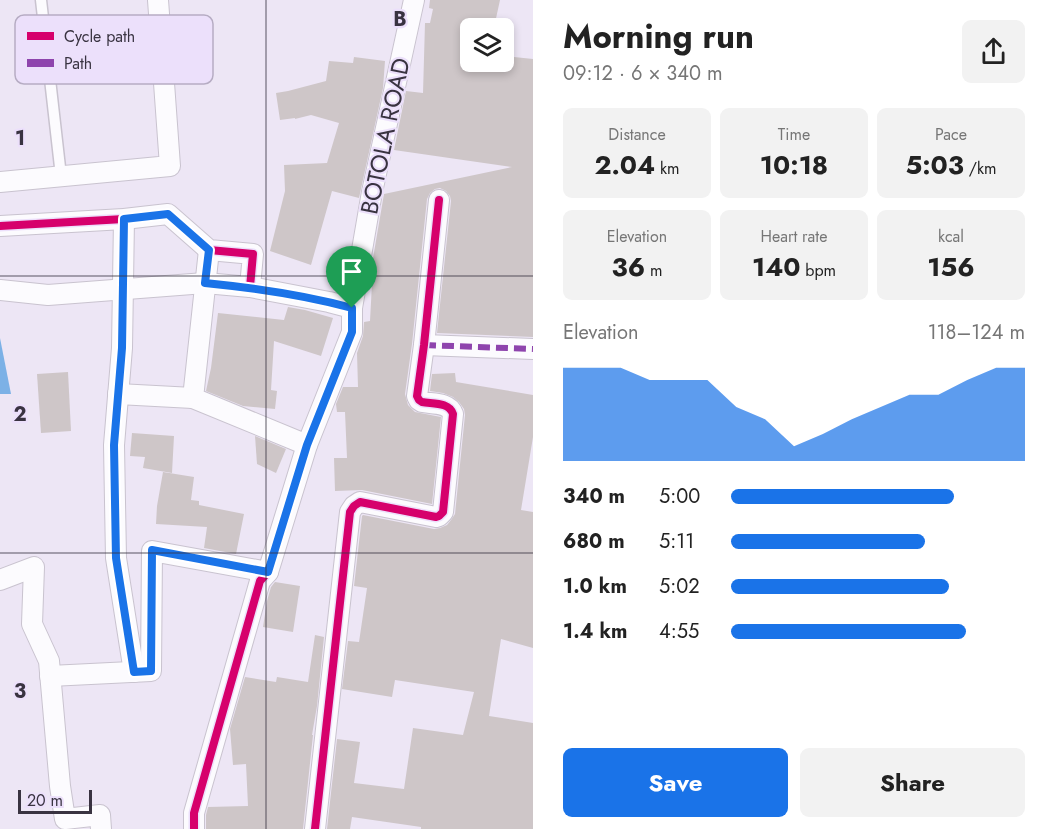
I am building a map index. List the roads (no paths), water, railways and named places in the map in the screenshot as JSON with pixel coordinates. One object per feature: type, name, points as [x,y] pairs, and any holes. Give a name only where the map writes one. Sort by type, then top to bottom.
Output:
[{"type":"street","points":[[158,0],[159,15]]},
{"type":"street","name":"BOTOLA ROAD","points":[[194,829],[194,813],[260,581],[268,572],[307,445],[352,332],[352,308],[372,192],[414,0]]},
{"type":"street","points":[[0,182],[170,166],[164,84]]},
{"type":"street","points":[[315,829],[350,512],[360,502],[436,517],[443,512],[453,414],[448,406],[422,402],[417,396],[439,200]]},
{"type":"street","points":[[0,226],[124,219],[168,214],[209,250],[253,254],[249,287]]},
{"type":"street","points":[[124,219],[122,348],[114,445],[116,558],[134,672]]},
{"type":"street","points":[[193,398],[209,250]]},
{"type":"street","points":[[0,290],[48,295],[205,283],[249,287],[352,308]]},
{"type":"street","points":[[424,345],[533,349]]},
{"type":"street","points":[[118,394],[193,398],[307,445]]},
{"type":"street","points":[[50,676],[151,671],[152,550],[268,572]]},
{"type":"street","points":[[0,580],[34,567],[32,624],[49,661],[65,819],[99,815],[101,829]]},
{"type":"lane","points":[[41,0],[43,15]]},
{"type":"lane","points":[[51,84],[61,176]]},
{"type":"water","points":[[0,338],[11,394],[0,394]]}]
